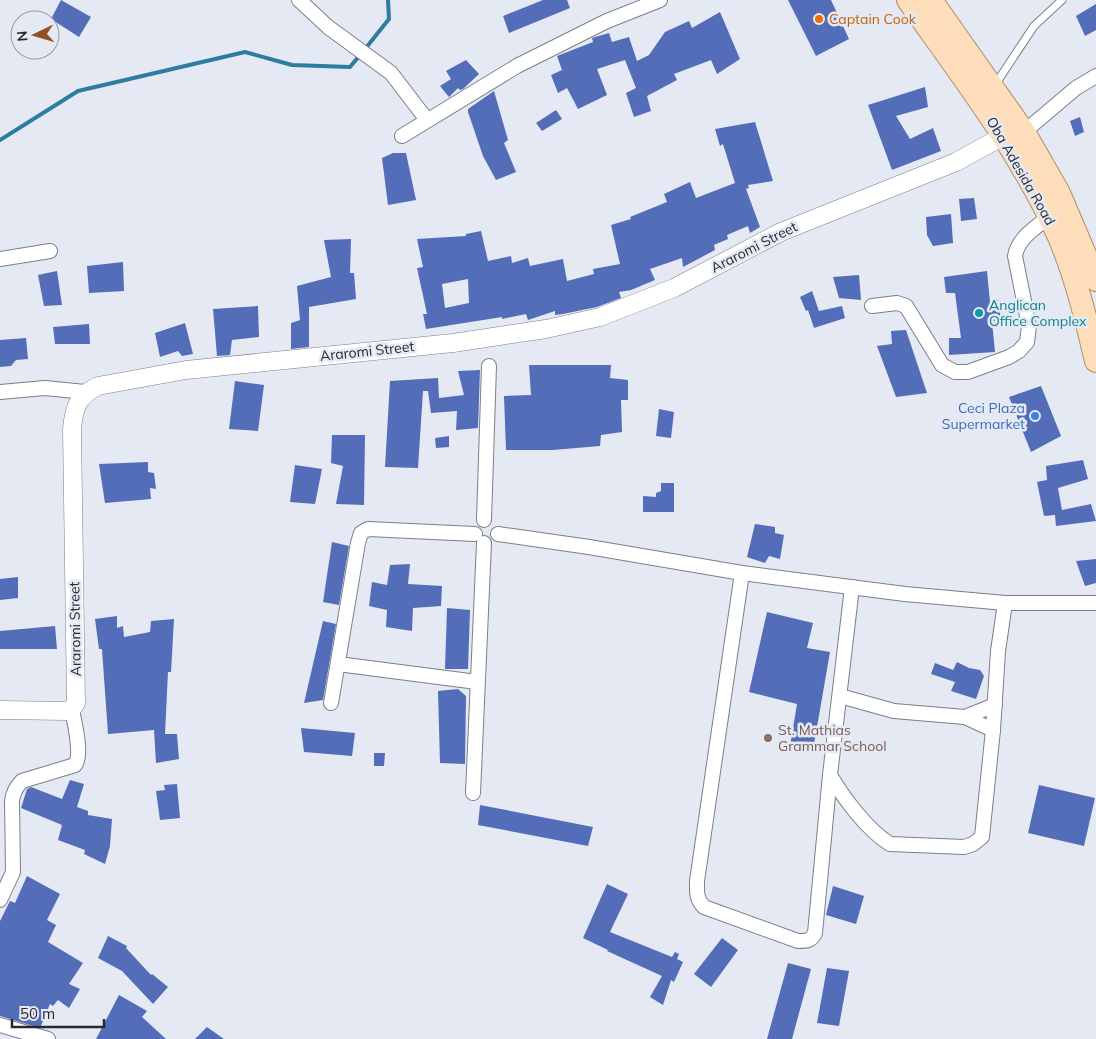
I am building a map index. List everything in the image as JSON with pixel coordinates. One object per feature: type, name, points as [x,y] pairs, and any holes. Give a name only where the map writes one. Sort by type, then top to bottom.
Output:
[{"type":"main road","name":"Oba Adesida Road","points":[[908,0],[1059,193],[1096,280]]},
{"type":"main road","name":"Oba Adesida Road","points":[[931,0],[994,87],[1077,284],[1096,360]]},
{"type":"street","points":[[299,0],[328,27],[392,73],[427,120]]},
{"type":"street","points":[[402,136],[517,66],[607,21],[660,0]]},
{"type":"street","points":[[1014,134],[1076,88],[1096,76]]},
{"type":"street","name":"Araromi Street","points":[[72,709],[76,703],[72,429],[73,414],[85,392],[98,386],[186,370],[453,343],[546,329],[600,317],[674,288],[781,232],[956,162],[1014,134]]},
{"type":"street","points":[[872,306],[897,303],[906,306],[942,365],[955,372],[968,372],[1009,357],[1019,351],[1027,342],[1029,326],[1015,256],[1016,248],[1027,234],[1049,217]]},
{"type":"street","points":[[0,259],[50,251]]},
{"type":"street","points":[[484,520],[489,366]]},
{"type":"street","points":[[0,392],[45,388],[85,392]]},
{"type":"street","points":[[331,703],[361,533],[368,529],[480,539],[493,541],[498,534],[496,525],[489,520],[484,520],[477,525],[480,539],[473,793]]},
{"type":"street","points":[[498,534],[589,546],[742,573],[905,594],[1005,603],[1096,603]]},
{"type":"street","points":[[742,573],[696,881],[697,895],[704,907],[798,941],[806,941],[812,938],[815,932],[830,774],[852,586]]},
{"type":"street","points":[[830,774],[842,796],[880,838],[890,844],[964,847],[973,844],[982,836],[993,730],[998,651],[1005,603]]},
{"type":"street","points":[[338,664],[477,682]]},
{"type":"street","points":[[840,696],[894,711],[964,717],[993,730]]},
{"type":"street","points":[[964,717],[995,705]]},
{"type":"street","points":[[0,710],[65,711],[72,709],[78,754],[75,765],[22,781],[16,786],[12,801],[13,872],[0,900]]},
{"type":"street","points":[[0,1025],[48,1039]]},
{"type":"lane","points":[[994,87],[1034,26],[1062,0]]},
{"type":"building","points":[[61,0],[91,17],[79,37],[60,25],[60,10],[56,10]]},
{"type":"building","points":[[543,0],[567,0],[570,8],[509,33],[503,16]]},
{"type":"building","name":"Captain Cook","points":[[788,0],[831,0],[849,39],[816,56]]},
{"type":"building","points":[[1096,4],[1096,30],[1085,36],[1076,16]]},
{"type":"building","points":[[720,12],[740,59],[717,74],[711,60],[674,74],[677,80],[647,96],[651,111],[634,117],[626,93],[636,88],[625,60],[597,69],[607,95],[578,109],[567,88],[558,93],[551,75],[562,70],[557,56],[593,42],[592,38],[609,33],[612,42],[629,37],[637,61],[649,55],[665,32],[689,21],[692,28]]},
{"type":"building","points":[[466,60],[479,74],[463,89],[460,90],[458,88],[449,97],[440,86],[451,79],[446,71]]},
{"type":"building","points":[[925,87],[928,107],[896,116],[910,139],[933,128],[941,151],[892,170],[868,105]]},
{"type":"building","points":[[494,91],[508,140],[504,143],[516,172],[496,180],[483,156],[468,112],[468,109]]},
{"type":"building","points":[[556,110],[562,119],[542,131],[536,123]]},
{"type":"building","points":[[1080,117],[1084,132],[1075,136],[1070,121]]},
{"type":"building","points":[[755,122],[773,181],[748,185],[749,188],[746,189],[760,227],[750,233],[748,226],[727,235],[728,239],[714,245],[715,250],[683,267],[682,258],[650,269],[655,280],[631,290],[619,292],[621,298],[597,307],[555,315],[555,311],[528,320],[526,314],[426,329],[423,314],[427,314],[417,268],[423,267],[417,239],[466,236],[466,234],[481,231],[488,261],[511,256],[512,263],[528,258],[530,266],[563,259],[567,281],[594,274],[593,269],[620,264],[611,225],[631,219],[630,217],[667,202],[664,194],[690,182],[696,198],[735,183],[723,144],[720,146],[715,129]],"holes":[[[468,279],[469,303],[445,308],[442,284]]]},
{"type":"building","points":[[393,153],[406,153],[416,200],[388,205],[382,158]]},
{"type":"building","points":[[974,198],[977,219],[961,221],[959,199]]},
{"type":"building","points":[[951,214],[953,243],[933,246],[927,235],[926,217]]},
{"type":"building","points":[[351,239],[350,273],[354,273],[356,299],[309,307],[309,347],[291,349],[291,323],[300,320],[297,286],[331,277],[324,240]]},
{"type":"building","points":[[123,262],[124,291],[89,293],[87,266]]},
{"type":"building","points":[[57,271],[62,305],[44,306],[38,275]]},
{"type":"building","name":"Anglican Office Complex","points":[[987,271],[990,302],[998,300],[1001,320],[992,321],[995,352],[949,355],[949,338],[961,338],[955,293],[946,293],[944,277]]},
{"type":"building","points":[[859,275],[861,300],[839,298],[833,277]]},
{"type":"building","points":[[812,291],[819,311],[842,306],[845,318],[814,328],[808,310],[806,311],[800,297]]},
{"type":"building","points":[[258,306],[259,337],[232,340],[230,355],[217,356],[213,309]]},
{"type":"building","points":[[185,323],[193,354],[182,356],[178,351],[160,357],[155,333]]},
{"type":"building","points":[[89,324],[90,344],[55,344],[53,327]]},
{"type":"building","points":[[906,330],[927,393],[896,397],[877,346],[892,344],[891,331]]},
{"type":"building","points":[[26,338],[28,359],[16,360],[11,366],[0,367],[0,340]]},
{"type":"building","points":[[529,365],[611,365],[610,378],[628,380],[628,400],[621,400],[622,432],[601,435],[600,446],[553,450],[506,450],[504,396],[531,395]]},
{"type":"building","points":[[480,370],[478,428],[456,430],[457,411],[431,413],[428,391],[423,391],[418,468],[385,467],[390,381],[438,378],[439,398],[464,395],[458,371]]},
{"type":"building","points":[[235,381],[264,385],[258,431],[229,429]]},
{"type":"building","name":"Ceci Plaza Supermarket","points":[[1041,386],[1061,436],[1031,452],[1009,397]]},
{"type":"building","points":[[659,409],[674,412],[671,438],[656,436]]},
{"type":"building","points":[[332,435],[365,435],[364,505],[336,504],[343,466],[331,463]]},
{"type":"building","points":[[449,436],[449,447],[436,448],[435,438]]},
{"type":"building","points":[[1083,460],[1088,479],[1058,488],[1062,510],[1091,504],[1096,521],[1056,526],[1055,515],[1044,516],[1037,482],[1047,480],[1046,466]]},
{"type":"building","points":[[148,462],[148,472],[154,473],[156,489],[150,488],[151,499],[105,503],[99,464]]},
{"type":"building","points":[[295,465],[322,469],[315,504],[290,502]]},
{"type":"building","points":[[661,483],[674,483],[674,512],[643,512],[643,496],[656,497],[656,493],[661,491]]},
{"type":"building","points":[[755,524],[775,527],[775,533],[784,535],[780,559],[769,556],[765,563],[747,557]]},
{"type":"building","points":[[332,542],[349,546],[339,605],[323,602]]},
{"type":"building","points":[[1096,559],[1096,583],[1085,586],[1076,561]]},
{"type":"building","points":[[410,564],[408,584],[442,586],[441,606],[413,608],[412,631],[386,627],[387,610],[369,606],[372,582],[387,585],[390,565]]},
{"type":"building","points":[[18,577],[18,598],[0,600],[0,579]]},
{"type":"building","points":[[447,608],[470,610],[468,669],[445,669]]},
{"type":"building","points":[[767,612],[813,623],[807,648],[830,652],[813,750],[790,746],[797,704],[749,692]]},
{"type":"building","points":[[117,616],[117,628],[123,626],[124,637],[150,632],[151,621],[174,619],[171,672],[168,672],[165,734],[177,734],[179,759],[156,763],[154,730],[108,734],[102,649],[99,649],[95,619]]},
{"type":"building","points":[[323,621],[336,624],[323,700],[304,703]]},
{"type":"building","points":[[55,626],[57,649],[0,649],[0,631]]},
{"type":"building","points":[[957,662],[969,668],[980,670],[984,676],[976,699],[951,691],[955,682],[931,674],[935,663],[953,670]]},
{"type":"building","points":[[458,689],[466,696],[465,764],[440,763],[438,691]]},
{"type":"building","points":[[301,728],[355,733],[352,756],[304,752]]},
{"type":"building","points":[[374,753],[385,753],[384,766],[374,766]]},
{"type":"building","points":[[70,780],[84,784],[77,807],[88,811],[88,815],[112,819],[110,846],[105,864],[84,854],[85,850],[58,840],[62,825],[21,808],[27,789],[31,787],[62,799]]},
{"type":"building","points":[[177,784],[180,818],[160,820],[156,791],[165,790],[164,785]]},
{"type":"building","points":[[1039,785],[1095,798],[1084,846],[1028,833]]},
{"type":"building","points":[[480,805],[593,827],[588,846],[478,825]]},
{"type":"building","points":[[27,876],[60,894],[47,920],[56,925],[48,942],[83,963],[69,984],[80,989],[69,1008],[58,1000],[53,1006],[50,1004],[40,1028],[0,1016],[0,921],[10,901],[15,903]]},
{"type":"building","points":[[607,884],[628,894],[610,932],[672,957],[675,952],[679,954],[677,959],[683,962],[674,982],[671,980],[663,1005],[650,997],[662,976],[583,938]]},
{"type":"building","points":[[833,886],[864,896],[856,924],[826,915]]},
{"type":"building","points":[[108,936],[127,946],[126,948],[151,975],[168,987],[153,1004],[122,971],[98,958]]},
{"type":"building","points":[[722,938],[738,950],[711,987],[694,974]]},
{"type":"building","points":[[788,963],[811,969],[792,1039],[767,1039]]},
{"type":"building","points":[[827,968],[849,971],[839,1026],[817,1023]]},
{"type":"building","points":[[119,995],[147,1011],[142,1017],[166,1039],[96,1039]]},
{"type":"building","points":[[207,1027],[224,1039],[195,1039]]},
{"type":"waterway","points":[[365,49],[389,19],[388,0]]},
{"type":"waterway","points":[[0,140],[78,91],[245,52],[292,65],[350,67],[360,55]]},
{"type":"place","name":"Captain Cook","points":[[819,19]]},
{"type":"place","name":"Anglican Office Complex","points":[[979,313]]},
{"type":"place","name":"Ceci Plaza Supermarket","points":[[1035,416]]},
{"type":"place","name":"St. Mathias Grammar School","points":[[768,738]]}]
